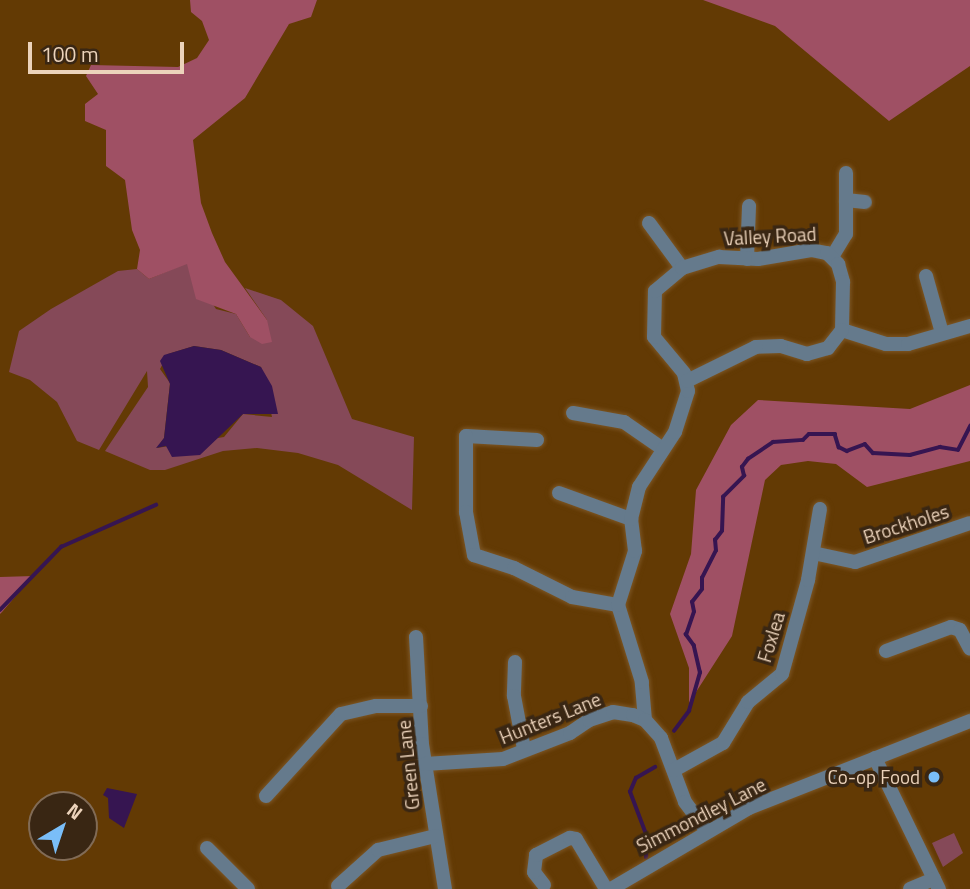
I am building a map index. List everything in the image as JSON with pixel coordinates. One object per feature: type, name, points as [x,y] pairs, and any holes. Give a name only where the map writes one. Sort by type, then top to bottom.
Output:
[{"type":"street","points":[[832,257],[846,234],[846,173]]},
{"type":"street","points":[[846,200],[865,202]]},
{"type":"street","points":[[747,259],[749,206]]},
{"type":"street","points":[[649,223],[682,268]]},
{"type":"street","name":"Valley Road","points":[[687,381],[661,350],[651,322],[655,291],[682,268],[719,257],[747,259],[811,250],[832,257],[843,282],[842,330]]},
{"type":"street","points":[[926,276],[942,333]]},
{"type":"street","points":[[706,830],[685,802],[661,738],[645,720],[642,682],[618,605],[635,551],[631,519],[639,487],[678,423],[687,397],[687,381],[756,347],[781,346],[818,353],[828,348],[842,330],[886,344],[908,344],[970,326]]},
{"type":"street","points":[[580,409],[624,422],[663,449]]},
{"type":"street","points":[[537,440],[466,436],[466,512],[474,555],[514,568],[572,597],[618,605]]},
{"type":"street","points":[[559,493],[631,519]]},
{"type":"street","name":"Foxlea","points":[[674,770],[723,743],[748,702],[782,674],[813,553],[820,509]]},
{"type":"street","name":"Brockholes","points":[[813,553],[855,562],[970,523]]},
{"type":"street","points":[[886,650],[951,627],[960,630],[970,649]]},
{"type":"street","name":"Green Lane","points":[[416,636],[425,764],[445,889]]},
{"type":"street","points":[[515,662],[514,696],[524,749]]},
{"type":"street","points":[[266,796],[341,714],[376,706],[421,706]]},
{"type":"street","name":"Hunters Lane","points":[[425,764],[503,759],[613,712],[645,720]]},
{"type":"street","name":"Simmondley Lane","points":[[608,889],[749,807],[970,721]]},
{"type":"street","points":[[875,758],[937,884],[910,889]]},
{"type":"street","points":[[544,885],[534,872],[536,855],[550,844],[582,834],[608,889]]},
{"type":"street","points":[[338,886],[378,850],[435,835]]},
{"type":"street","points":[[207,848],[248,889]]},
{"type":"shaded area","points":[[190,0],[317,0],[311,17],[289,24],[245,98],[193,140],[201,203],[212,233],[225,262],[267,320],[272,342],[262,344],[250,337],[236,314],[196,299],[187,264],[149,279],[137,269],[140,250],[132,230],[125,180],[106,166],[106,130],[85,121],[85,104],[98,94],[86,76],[91,65],[178,67],[197,58],[209,40],[202,21],[191,12]]},
{"type":"shaded area","points":[[703,0],[970,0],[970,66],[889,121],[775,26]]},
{"type":"shaded area","points":[[187,263],[216,309],[236,314],[250,337],[267,320],[245,288],[281,300],[313,326],[352,419],[414,437],[412,510],[338,465],[298,453],[257,448],[223,451],[165,470],[150,470],[105,451],[148,387],[147,371],[99,450],[77,441],[57,402],[30,380],[9,372],[19,331],[51,309],[118,271],[137,269],[149,279]],"holes":[[[194,346],[221,350],[261,367],[272,417],[243,414],[224,437],[157,448],[164,438],[170,383],[160,369],[168,354]]]},
{"type":"shaded area","points":[[194,346],[221,350],[261,367],[272,386],[278,414],[243,414],[200,455],[172,457],[166,446],[156,448],[164,438],[170,384],[160,361],[164,355]]},
{"type":"shaded area","points":[[970,385],[970,461],[867,487],[836,464],[808,461],[781,465],[765,480],[732,636],[689,703],[689,668],[670,614],[691,554],[696,490],[731,425],[758,400],[910,409]]},
{"type":"shaded area","points":[[33,576],[2,612],[0,614],[0,577]]},
{"type":"shaded area","points":[[107,788],[137,794],[124,828],[109,818],[108,798],[103,795]]},
{"type":"shaded area","points":[[954,833],[963,853],[943,867],[932,843]]},
{"type":"waterway","points":[[674,731],[689,711],[700,673],[694,646],[686,635],[694,612],[692,602],[702,589],[702,578],[716,551],[715,540],[722,531],[723,497],[744,476],[742,467],[748,459],[773,442],[803,440],[809,434],[835,434],[839,447],[847,451],[865,444],[873,453],[910,455],[940,447],[958,450],[970,426]]},
{"type":"waterway","points":[[0,610],[61,547],[156,505]]},
{"type":"waterway","points":[[646,858],[647,837],[630,792],[636,778],[655,767]]},
{"type":"place","name":"Co-op Food","points":[[934,777]]}]
